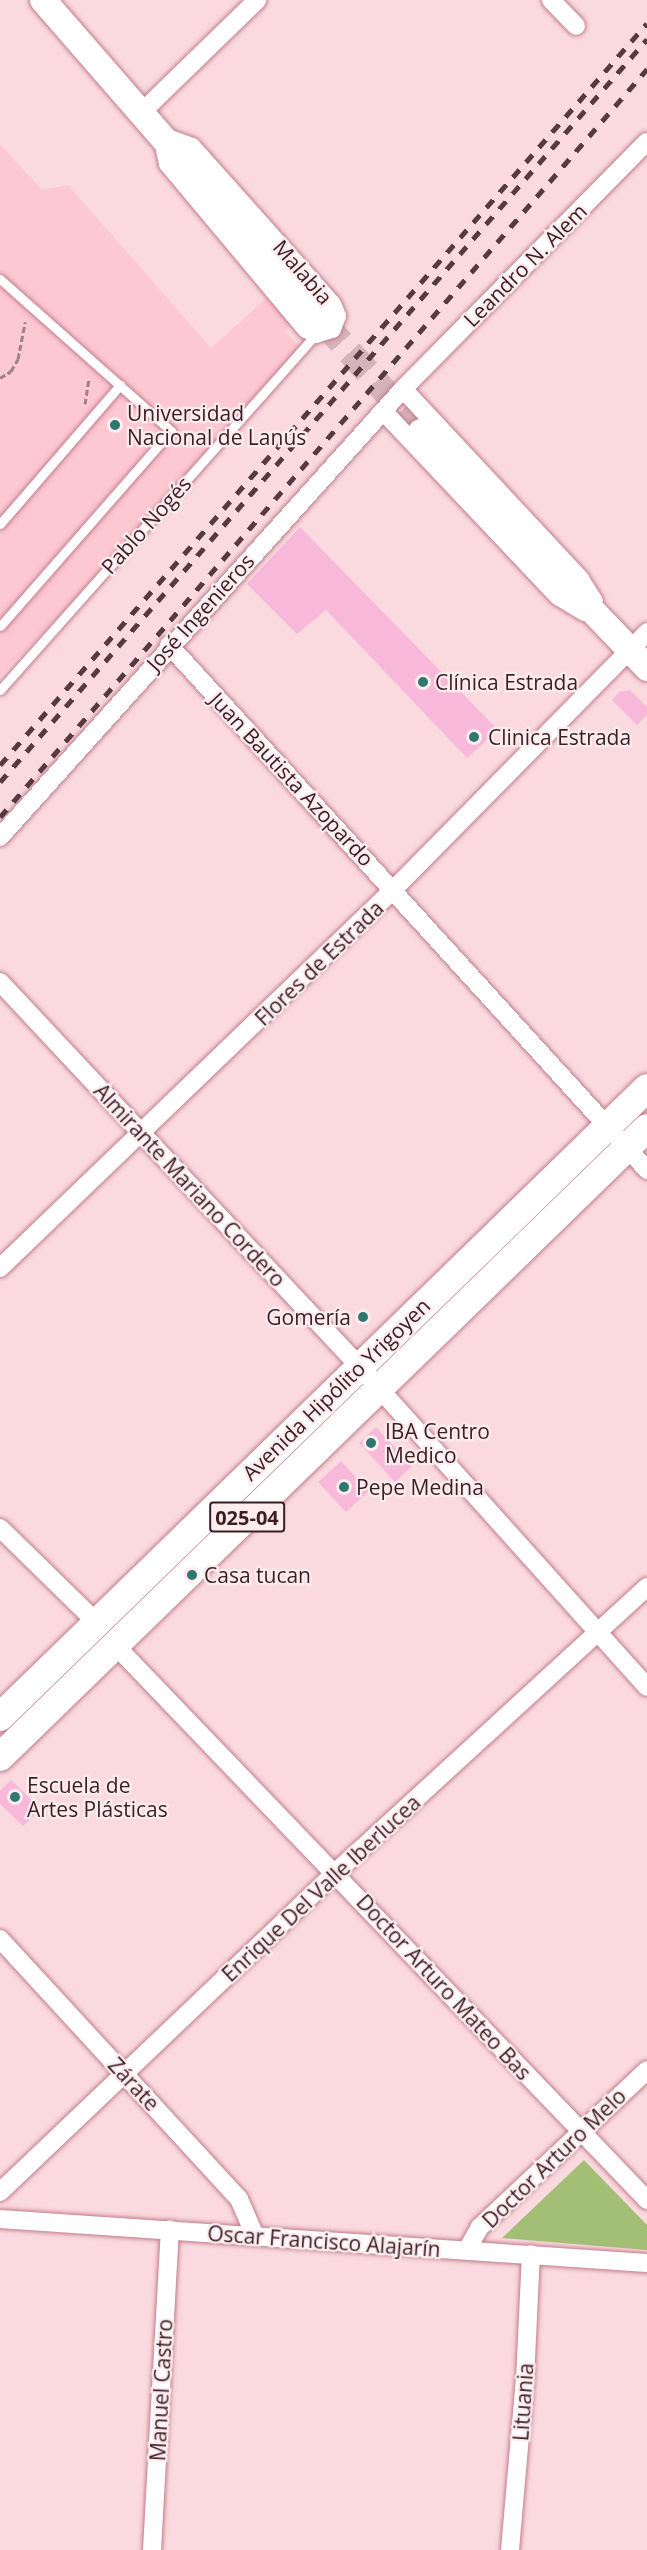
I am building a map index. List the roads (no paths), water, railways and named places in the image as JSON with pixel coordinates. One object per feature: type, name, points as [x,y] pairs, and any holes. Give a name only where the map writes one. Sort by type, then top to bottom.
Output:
[{"type":"main road","name":"Malabia","points":[[43,0],[142,112],[320,328]]},
{"type":"main road","points":[[421,432],[608,626],[641,650]]},
{"type":"main road","name":"Avenida Hipólito Yrigoyen","points":[[0,1717],[647,1088]]},
{"type":"main road","name":"Avenida Hipólito Yrigoyen","points":[[0,1757],[637,1138]]},
{"type":"street","points":[[142,112],[257,0]]},
{"type":"street","points":[[550,0],[576,26]]},
{"type":"street","name":"Leandro N. Alem","points":[[403,389],[647,142]]},
{"type":"street","points":[[403,389],[580,579],[608,626]]},
{"type":"street","name":"José Ingenieros","points":[[0,837],[169,645],[403,389]]},
{"type":"street","points":[[383,411],[558,596],[608,626]]},
{"type":"street","name":"Juan Bautista Azopardo","points":[[169,645],[608,1125],[637,1138],[647,1170]]},
{"type":"street","name":"Flores de Estrada","points":[[0,1268],[142,1134],[641,650]]},
{"type":"street","name":"Almirante Mariano Cordero","points":[[0,982],[359,1366],[647,1687]]},
{"type":"street","points":[[0,1528],[96,1622]]},
{"type":"street","name":"Enrique Del Valle Iberlucea","points":[[0,2192],[336,1872],[647,1587]]},
{"type":"street","name":"Doctor Arturo Mateo Bas","points":[[115,1645],[336,1872],[647,2200]]},
{"type":"street","name":"Zárate","points":[[0,1940],[239,2199],[255,2236]]},
{"type":"street","name":"Doctor Arturo Melo","points":[[467,2250],[480,2227],[647,2070]]},
{"type":"street","name":"Oscar Francisco Alajarín","points":[[0,2219],[531,2254],[647,2264]]},
{"type":"street","name":"Manuel Castro","points":[[152,2550],[170,2230]]},
{"type":"street","name":"Lituania","points":[[510,2550],[525,2380],[531,2254]]},
{"type":"lane","points":[[0,279],[171,431],[0,626]]},
{"type":"lane","name":"Pablo Nogés","points":[[0,690],[320,328]]},
{"type":"lane","points":[[0,524],[120,385]]},
{"type":"tunnel","points":[[324,323],[421,432]]},
{"type":"railway","points":[[0,765],[647,23]]},
{"type":"railway","points":[[0,782],[647,39]]},
{"type":"railway","points":[[0,817],[647,69]]},
{"type":"place","name":"Universidad Nacional de Lanús","points":[[115,425]]},
{"type":"place","name":"Clínica Estrada","points":[[423,682]]},
{"type":"place","name":"Clinica Estrada","points":[[474,737]]},
{"type":"place","name":"Gomería","points":[[363,1317]]},
{"type":"place","name":"IBA Centro Medico","points":[[371,1443]]},
{"type":"place","name":"Pepe Medina","points":[[344,1487]]},
{"type":"place","name":"Casa tucan","points":[[192,1575]]},
{"type":"place","name":"Escuela de Artes Plásticas","points":[[15,1797]]}]
